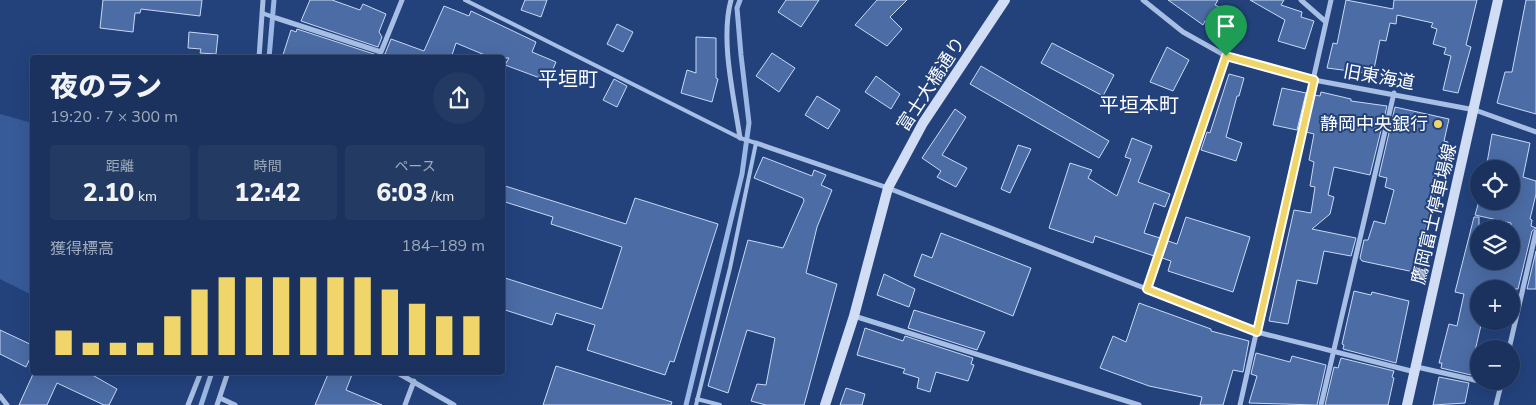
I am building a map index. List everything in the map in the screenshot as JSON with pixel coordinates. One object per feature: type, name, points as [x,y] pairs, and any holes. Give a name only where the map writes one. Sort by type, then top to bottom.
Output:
[{"type":"street","points":[[259,55],[263,0]]},
{"type":"street","points":[[276,18],[381,52],[402,0]]},
{"type":"street","points":[[731,0],[727,25],[728,47],[740,138]]},
{"type":"street","name":"富士大橋通り","points":[[825,405],[854,316],[888,188],[923,123],[1005,0]]},
{"type":"street","name":"旧東海道","points":[[1143,0],[1183,32],[1226,56],[1314,80],[1394,93],[1474,110],[1536,132]]},
{"type":"street","points":[[1300,0],[1326,22]]},
{"type":"street","points":[[1240,405],[1331,0]]},
{"type":"street","name":"鷹岡富士停車場線","points":[[1407,405],[1498,0]]},
{"type":"street","points":[[1147,289],[1226,56]]},
{"type":"street","points":[[1321,405],[1394,93]]},
{"type":"street","points":[[756,143],[888,188],[1257,332],[1333,353],[1470,379]]},
{"type":"street","points":[[1511,340],[1536,232]]},
{"type":"street","points":[[854,316],[1139,405]]},
{"type":"street","points":[[188,405],[200,375]]},
{"type":"street","points":[[218,405],[227,375]]},
{"type":"street","points":[[402,375],[454,405]]},
{"type":"street","points":[[405,405],[414,381]]},
{"type":"street","points":[[1496,405],[1500,390]]},
{"type":"street","points":[[0,396],[7,405]]},
{"type":"street","points":[[220,398],[235,405]]},
{"type":"lane","points":[[465,0],[740,138],[756,143],[730,268],[696,405]]},
{"type":"lane","points":[[262,13],[276,18]]},
{"type":"lane","points":[[697,399],[720,405]]},
{"type":"shaded area","points":[[0,114],[30,122],[30,294],[0,279]]},
{"type":"building","points":[[103,0],[202,0],[200,16],[141,9],[140,13],[135,13],[133,32],[100,28]]},
{"type":"building","points":[[310,0],[332,0],[360,10],[363,4],[386,14],[379,32],[382,37],[378,47],[301,21]]},
{"type":"building","points":[[525,0],[547,0],[541,17],[521,10]]},
{"type":"building","points":[[786,0],[819,0],[801,27],[778,12]]},
{"type":"building","points":[[877,0],[907,0],[890,17],[902,29],[887,46],[855,25]]},
{"type":"building","points":[[1168,0],[1218,0],[1215,5],[1230,12],[1221,29],[1205,21],[1203,25]]},
{"type":"building","points":[[1250,0],[1284,0],[1281,5],[1302,12],[1301,17],[1314,21],[1305,49],[1278,41],[1285,20]]},
{"type":"building","points":[[1346,0],[1393,9],[1394,0],[1477,0],[1466,45],[1471,47],[1458,93],[1443,90],[1451,56],[1444,54],[1446,48],[1433,44],[1437,29],[1431,27],[1433,23],[1397,15],[1396,24],[1390,23],[1386,41],[1380,40],[1373,74],[1327,68],[1333,43],[1337,44]]},
{"type":"building","points":[[1526,0],[1536,0],[1536,114],[1497,103],[1505,72],[1512,72]]},
{"type":"building","points":[[444,6],[469,16],[471,11],[536,42],[532,52],[556,62],[548,81],[505,65],[509,58],[505,58],[505,55],[485,55],[456,43],[452,55],[382,55],[385,54],[391,39],[424,51]]},
{"type":"building","points":[[617,24],[633,32],[623,52],[607,44]]},
{"type":"building","points":[[297,29],[377,55],[283,55],[291,30],[296,32]]},
{"type":"building","points":[[189,32],[218,35],[216,54],[200,53],[201,49],[188,48]]},
{"type":"building","points":[[696,37],[716,38],[716,78],[718,79],[712,102],[681,93],[687,70],[696,73]]},
{"type":"building","points":[[1052,43],[1114,75],[1103,96],[1041,63]]},
{"type":"building","points":[[1167,47],[1189,60],[1173,91],[1150,82]]},
{"type":"building","points":[[772,53],[795,68],[779,92],[756,76]]},
{"type":"building","points":[[981,66],[1109,141],[1099,158],[970,84]]},
{"type":"building","points":[[1229,74],[1244,78],[1226,137],[1242,143],[1236,161],[1201,150],[1207,132],[1210,133]]},
{"type":"building","points":[[876,76],[900,94],[891,109],[865,92]]},
{"type":"building","points":[[614,79],[627,86],[617,107],[603,100]]},
{"type":"building","points":[[1282,88],[1306,93],[1297,130],[1273,125]]},
{"type":"building","points":[[1321,92],[1351,99],[1351,101],[1387,106],[1370,175],[1334,167],[1328,195],[1334,197],[1330,214],[1312,229],[1356,238],[1351,256],[1324,251],[1317,284],[1297,280],[1288,324],[1269,321],[1294,210],[1311,213],[1315,187],[1310,186],[1314,162],[1309,160],[1314,134],[1306,132],[1314,95],[1320,96]]},
{"type":"building","points":[[817,96],[840,110],[828,129],[805,115]]},
{"type":"building","points":[[1395,107],[1449,119],[1444,141],[1448,142],[1414,272],[1362,261],[1360,258],[1364,240],[1368,240],[1374,221],[1385,224],[1394,190],[1385,187],[1387,178],[1379,176]]},
{"type":"building","points":[[955,109],[966,117],[942,155],[967,168],[956,187],[937,177],[941,171],[922,158]]},
{"type":"building","points":[[1492,134],[1530,143],[1523,177],[1536,181],[1536,194],[1530,219],[1532,220],[1531,226],[1536,228],[1532,231],[1520,281],[1470,280],[1470,330],[1480,330],[1478,340],[1470,340],[1470,375],[1441,368],[1442,363],[1439,363],[1449,324],[1457,326],[1464,294],[1455,292],[1470,233],[1470,270],[1520,270],[1520,220],[1498,220],[1475,215],[1476,210],[1520,210],[1520,160],[1488,160]]},
{"type":"building","points":[[1132,138],[1152,146],[1138,182],[1170,194],[1165,207],[1154,203],[1144,233],[1160,238],[1154,256],[1095,236],[1093,243],[1049,228],[1070,163],[1092,170],[1088,178],[1117,196],[1131,159],[1125,157]]},
{"type":"building","points":[[1018,145],[1031,149],[1010,193],[1001,189]]},
{"type":"building","points":[[763,157],[812,176],[814,170],[826,175],[821,185],[832,190],[817,227],[806,273],[837,284],[804,405],[766,405],[751,401],[757,384],[766,385],[775,338],[747,330],[728,393],[708,386],[748,240],[783,248],[804,201],[803,198],[754,178]]},
{"type":"building","points":[[505,186],[626,224],[635,198],[718,224],[674,362],[670,361],[665,375],[587,350],[595,325],[556,313],[552,325],[505,310],[505,278],[602,309],[622,247],[551,224],[553,217],[505,202]]},
{"type":"building","points":[[1186,217],[1250,237],[1233,292],[1168,271],[1171,261],[1162,258],[1168,241],[1177,244]]},
{"type":"building","points":[[1474,217],[1479,217],[1479,220],[1473,220]]},
{"type":"building","points":[[941,233],[1031,268],[1013,316],[914,276],[922,254],[932,258]]},
{"type":"building","points":[[1536,251],[1536,289],[1527,289]]},
{"type":"building","points":[[884,274],[915,289],[909,307],[877,295]]},
{"type":"building","points":[[1354,291],[1371,295],[1372,292],[1409,301],[1396,363],[1343,349],[1344,345],[1342,344]]},
{"type":"building","points":[[1139,303],[1211,329],[1211,331],[1249,341],[1243,372],[1233,370],[1223,405],[1200,405],[1202,397],[1149,386],[1100,368],[1113,336],[1126,342]]},
{"type":"building","points":[[914,310],[985,332],[977,350],[908,328]]},
{"type":"building","points":[[865,328],[903,341],[905,336],[973,358],[971,364],[974,365],[968,381],[936,372],[930,392],[917,388],[919,378],[903,373],[905,369],[857,355]]},
{"type":"building","points":[[0,330],[30,344],[30,358],[26,367],[0,354]]},
{"type":"building","points":[[1256,353],[1290,362],[1292,356],[1326,365],[1317,405],[1249,403],[1257,376],[1251,374]]},
{"type":"building","points":[[1341,358],[1394,371],[1388,405],[1325,405],[1334,367],[1338,368]]},
{"type":"building","points":[[556,366],[672,402],[671,405],[543,405]]},
{"type":"building","points":[[33,375],[92,375],[117,389],[109,405],[104,405],[57,383],[47,405],[19,405]]},
{"type":"building","points":[[328,375],[352,375],[346,390],[382,405],[315,405]]},
{"type":"building","points":[[1439,377],[1469,383],[1465,403],[1433,405]]},
{"type":"building","points":[[846,388],[865,394],[862,405],[840,405]]},
{"type":"waterway","points":[[269,55],[274,0]]},
{"type":"waterway","points":[[686,405],[742,174],[749,123],[737,8],[740,0]]},
{"type":"waterway","points":[[201,405],[211,375]]},
{"type":"place","name":"静岡中央銀行","points":[[1438,124]]},
{"type":"district","name":"平垣町","points":[[568,79]]},
{"type":"district","name":"平垣本町","points":[[1139,105]]},
{"type":"route","points":[[1226,56],[1314,80],[1257,332],[1147,289],[1226,56]]}]
